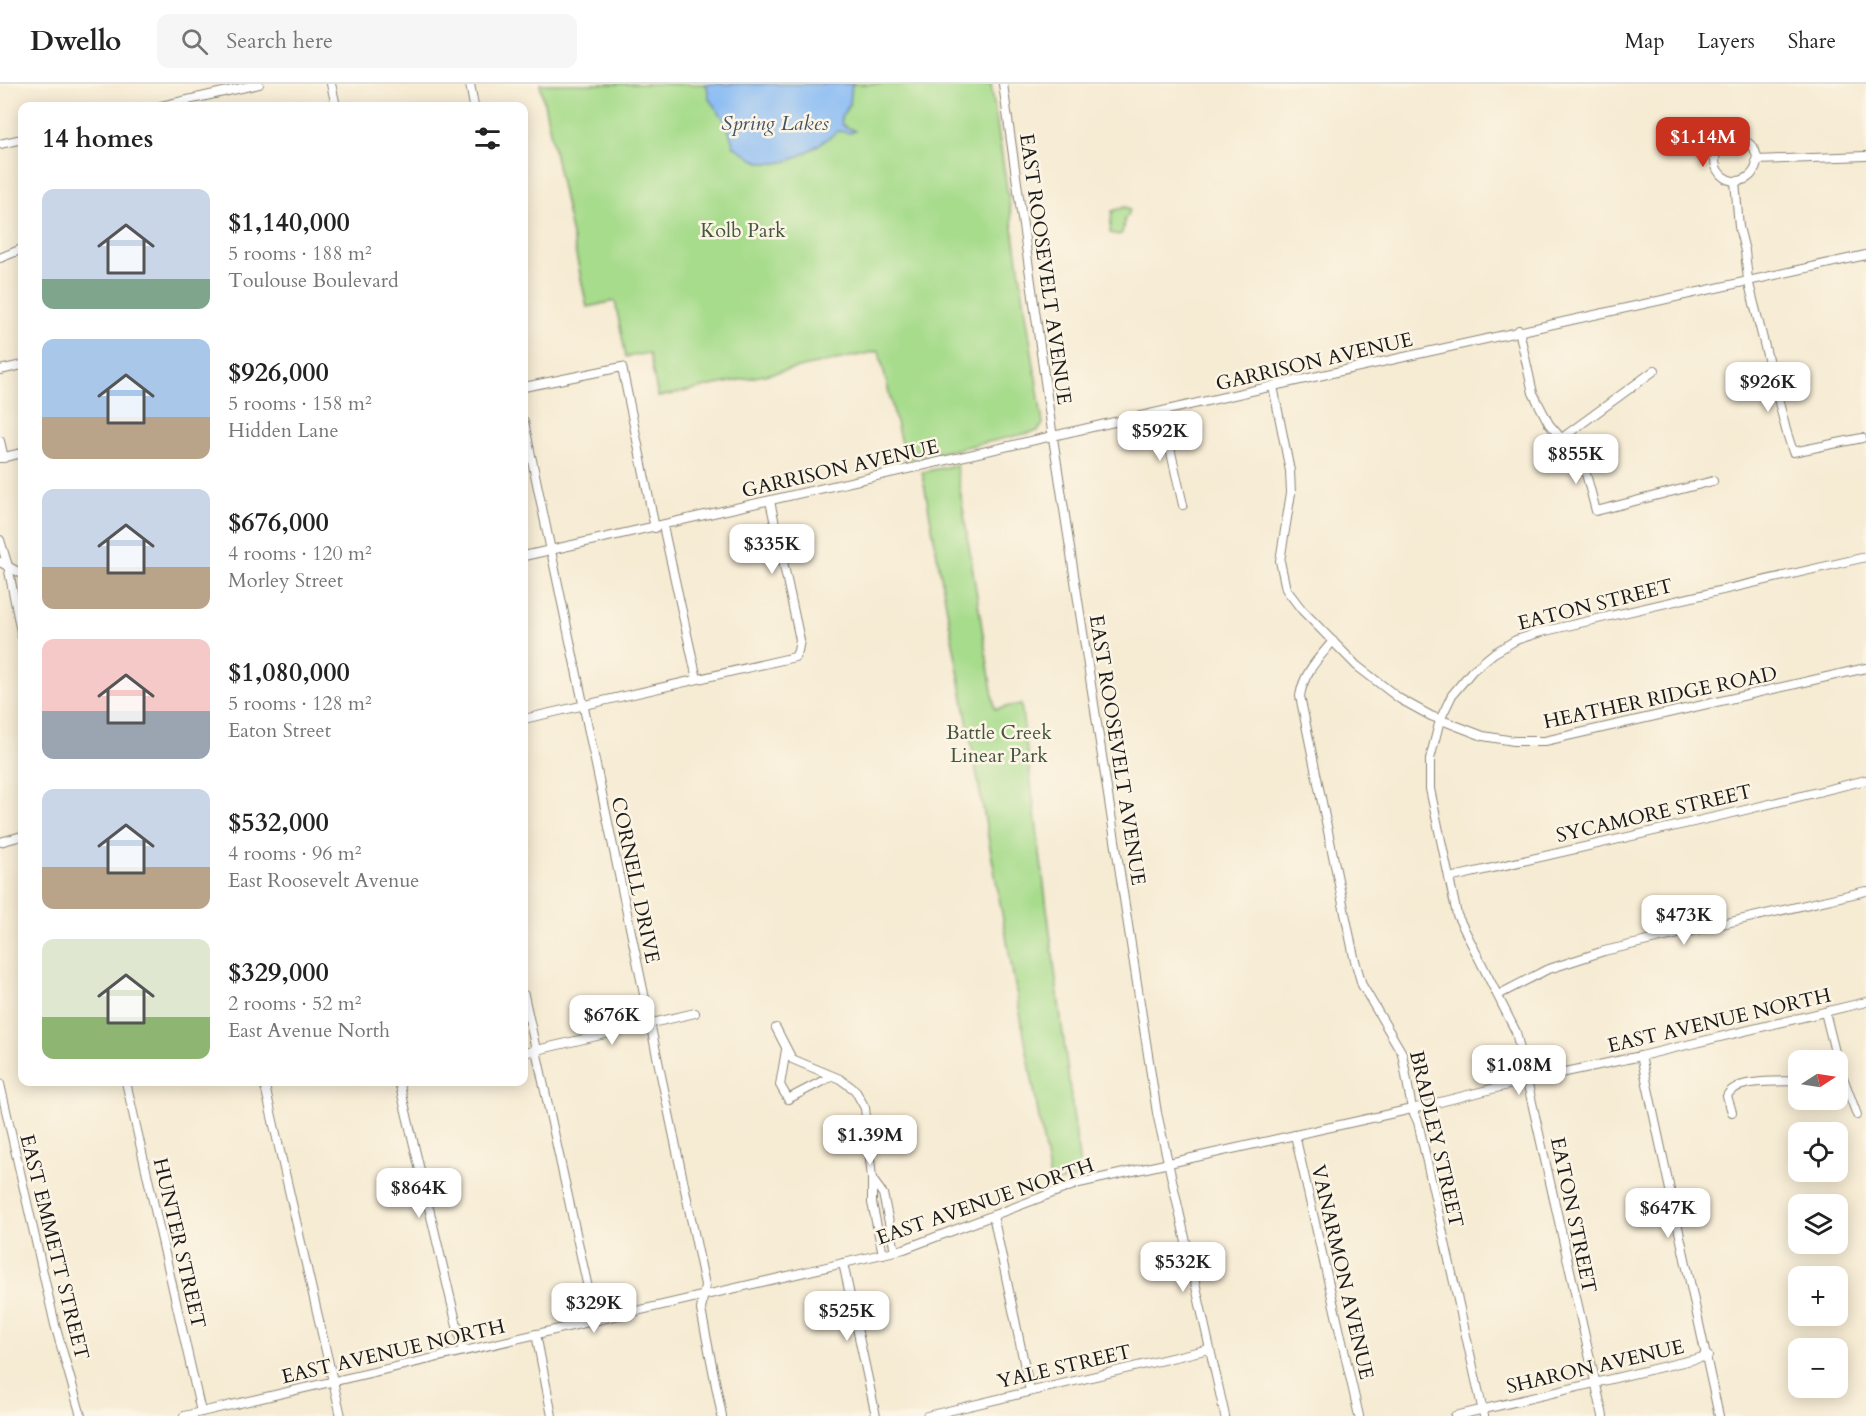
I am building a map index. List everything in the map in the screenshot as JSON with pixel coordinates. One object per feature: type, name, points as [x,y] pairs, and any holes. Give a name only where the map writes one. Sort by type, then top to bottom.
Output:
[{"type":"street","points":[[196,102],[259,84]]},
{"type":"street","points":[[331,84],[335,102]]},
{"type":"street","points":[[470,84],[473,102]]},
{"type":"street","name":"EAST ROOSEVELT AVENUE","points":[[1003,84],[1053,438],[1148,1056],[1167,1164],[1226,1416]]},
{"type":"street","points":[[0,144],[18,140]]},
{"type":"street","points":[[1731,140],[1742,140],[1751,146],[1756,155],[1756,166],[1750,176],[1741,181],[1735,181],[1721,175],[1715,165],[1716,154],[1721,145],[1731,140]]},
{"type":"street","points":[[1756,160],[1866,156]]},
{"type":"street","points":[[1735,181],[1739,227],[1745,251],[1748,280],[1793,452],[1862,438]]},
{"type":"street","points":[[0,258],[18,251]]},
{"type":"street","name":"GARRISON AVENUE","points":[[528,555],[1053,438],[1273,386],[1363,368],[1519,330],[1866,255]]},
{"type":"street","points":[[1519,330],[1533,393],[1550,424],[1572,448],[1585,470],[1596,511],[1713,481]]},
{"type":"street","points":[[0,370],[18,366]]},
{"type":"street","points":[[528,386],[621,367],[697,679]]},
{"type":"street","points":[[1562,438],[1655,370]]},
{"type":"street","name":"HEATHER RIDGE ROAD","points":[[1273,386],[1290,471],[1291,494],[1280,561],[1286,589],[1302,610],[1357,666],[1401,699],[1440,720],[1484,736],[1514,741],[1545,741],[1866,668]]},
{"type":"street","points":[[1162,413],[1183,505]]},
{"type":"street","points":[[0,441],[2,458],[18,454]]},
{"type":"street","name":"CORNELL DRIVE","points":[[528,441],[705,1285],[701,1310],[723,1416]]},
{"type":"street","points":[[528,718],[795,657],[800,640],[770,501]]},
{"type":"street","points":[[0,540],[18,621]]},
{"type":"street","name":"EATON STREET","points":[[1602,1416],[1516,1032],[1457,915],[1430,789],[1430,759],[1440,720],[1452,695],[1472,671],[1494,653],[1516,640],[1541,632],[1866,557]]},
{"type":"street","points":[[4,564],[18,572]]},
{"type":"street","name":"BRADLEY STREET","points":[[1333,641],[1309,669],[1302,681],[1300,696],[1354,957],[1362,985],[1402,1053],[1412,1108],[1418,1122],[1483,1413]]},
{"type":"street","name":"SYCAMORE STREET","points":[[1449,878],[1866,780]]},
{"type":"street","points":[[0,842],[18,837]]},
{"type":"street","points":[[1498,995],[1546,970],[1604,951],[1866,891]]},
{"type":"street","name":"EAST AVENUE NORTH","points":[[184,1416],[201,1412],[221,1412],[333,1381],[895,1251],[950,1233],[1079,1183],[1641,1056],[1866,1002]]},
{"type":"street","points":[[1825,1012],[1834,1050]]},
{"type":"street","points":[[528,1052],[695,1014]]},
{"type":"street","points":[[528,1015],[595,1320]]},
{"type":"street","points":[[776,1028],[792,1059],[840,1079],[855,1090],[865,1108],[872,1203],[883,1254]]},
{"type":"street","points":[[786,1050],[780,1085],[788,1098],[832,1076]]},
{"type":"street","points":[[1641,1056],[1708,1356],[1719,1416]]},
{"type":"street","points":[[1732,1112],[1727,1096],[1733,1088],[1752,1083],[1788,1081]]},
{"type":"street","name":"EAST EMMETT STREET","points":[[0,1084],[55,1325],[81,1416]]},
{"type":"street","name":"HUNTER STREET","points":[[127,1086],[201,1412]]},
{"type":"street","points":[[265,1086],[341,1416]]},
{"type":"street","points":[[401,1086],[463,1351]]},
{"type":"street","points":[[1848,1092],[1857,1115]]},
{"type":"street","name":"VANARMON AVENUE","points":[[1295,1135],[1359,1416]]},
{"type":"street","points":[[872,1179],[883,1194],[895,1251]]},
{"type":"street","points":[[993,1215],[1030,1391]]},
{"type":"street","points":[[843,1263],[876,1416]]},
{"type":"street","points":[[536,1334],[552,1416]]},
{"type":"street","name":"YALE STREET","points":[[927,1416],[1209,1349]]},
{"type":"street","name":"SHARON AVENUE","points":[[1455,1416],[1483,1413],[1594,1383],[1708,1356]]},
{"type":"green space","name":"Kolb Park","points":[[540,84],[991,84],[1043,424],[1038,431],[905,460],[879,351],[658,397],[649,353],[626,357],[615,301],[587,307]]},
{"type":"green space","points":[[1125,207],[1130,209],[1125,218],[1122,233],[1119,235],[1110,233],[1112,211]]},
{"type":"green space","name":"Battle Creek Linear Park","points":[[956,465],[995,709],[1021,704],[1081,1176],[1051,1184],[922,472]]},
{"type":"water","name":"Spring Lakes","points":[[703,84],[852,84],[850,104],[841,117],[842,125],[855,131],[850,133],[838,131],[809,151],[787,161],[764,163],[734,147],[726,122],[709,99],[707,86]]}]
